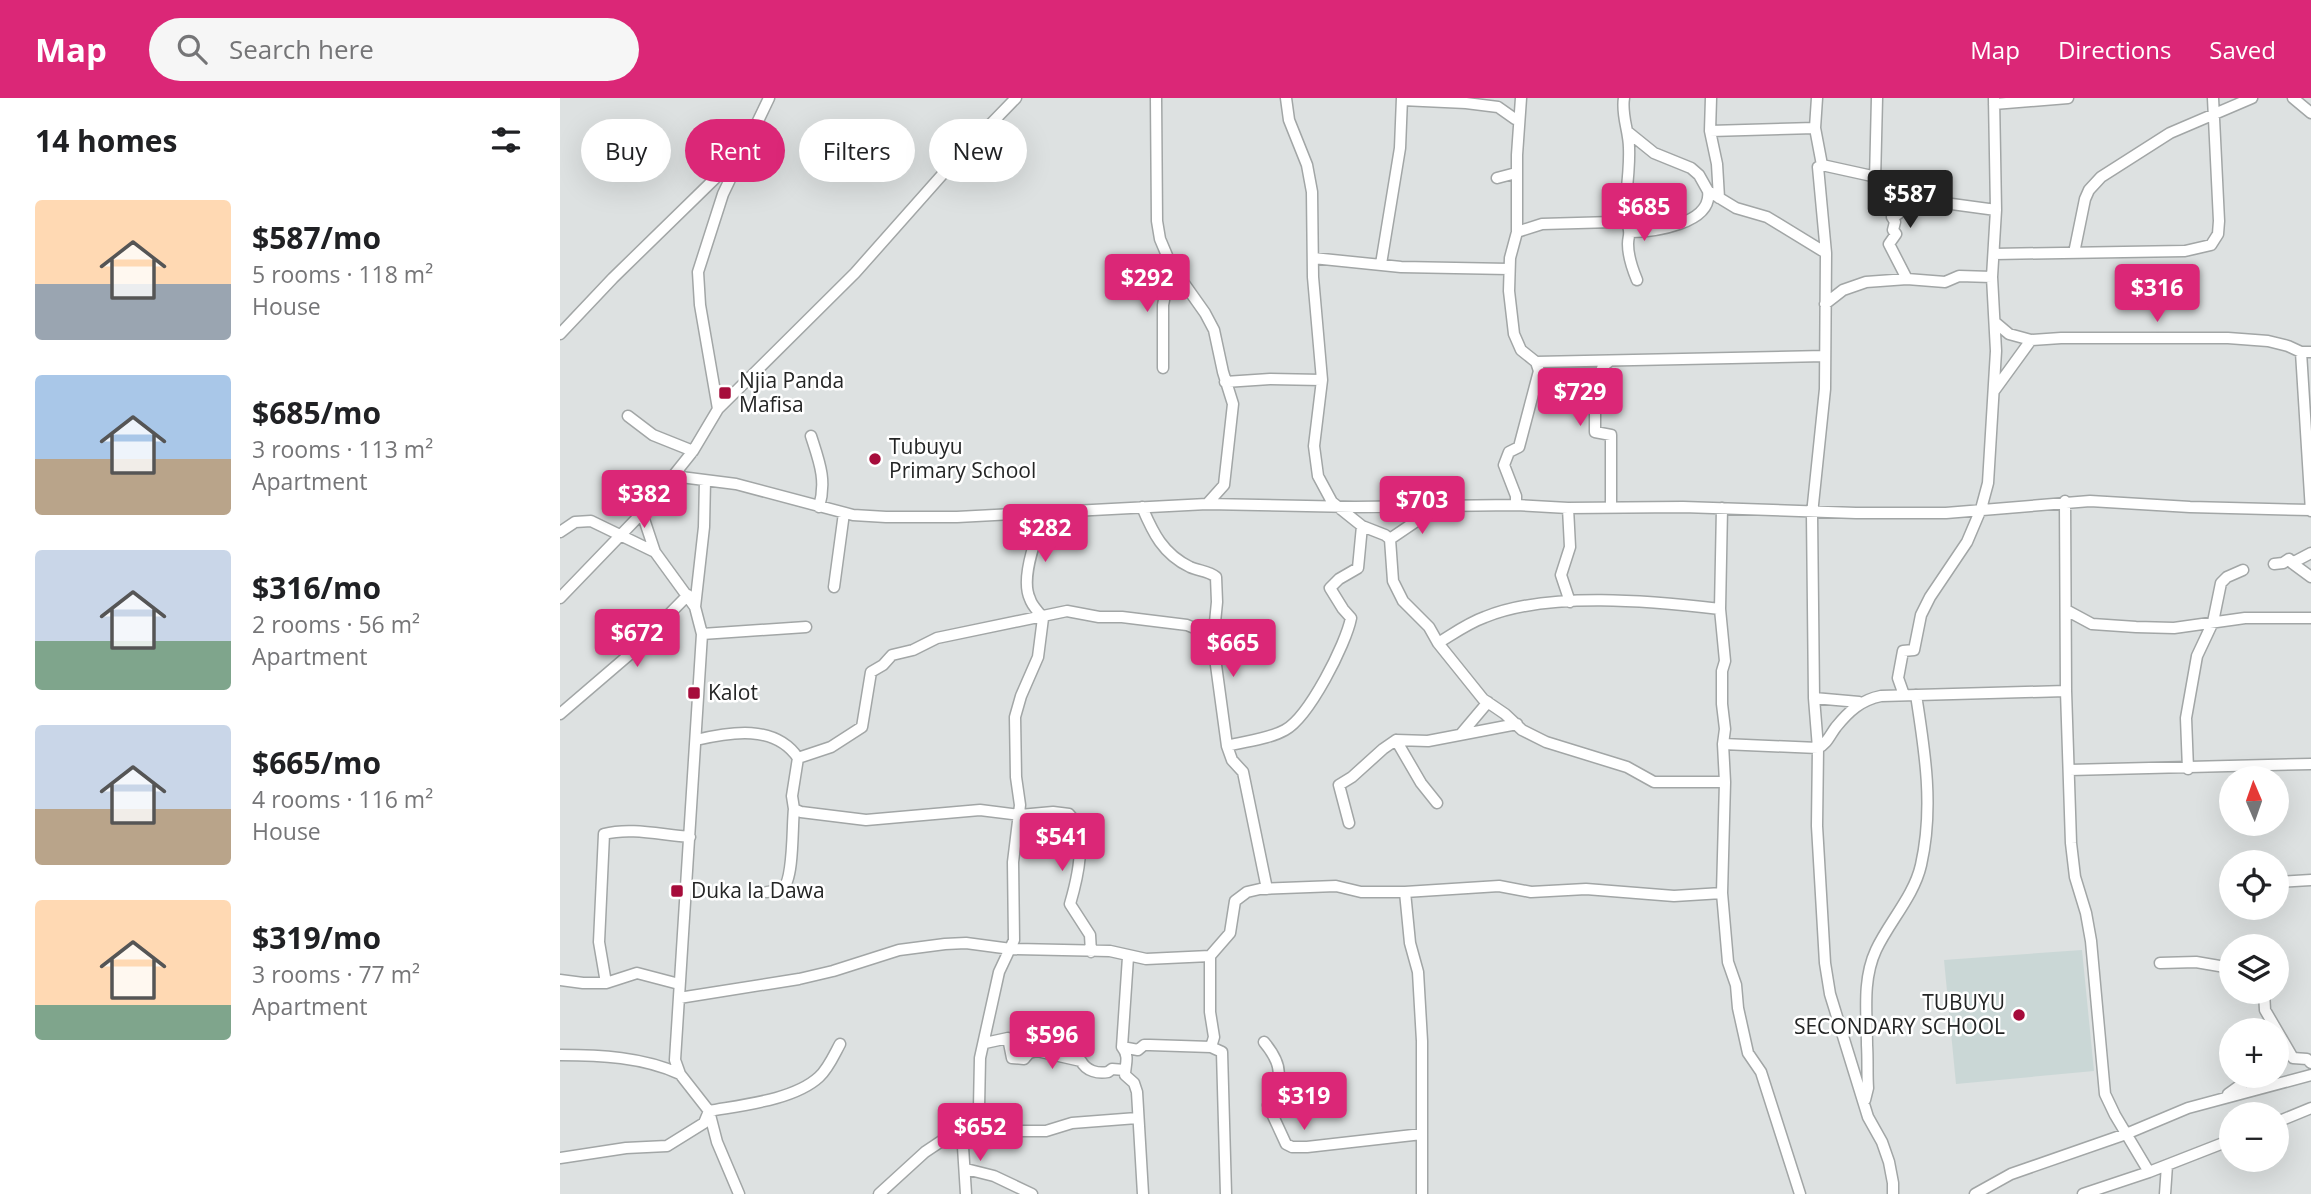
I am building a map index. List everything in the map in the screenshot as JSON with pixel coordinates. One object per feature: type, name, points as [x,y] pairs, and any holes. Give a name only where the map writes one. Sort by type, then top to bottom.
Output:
[{"type":"street","points":[[760,119],[769,98]]},
{"type":"street","points":[[560,598],[642,513],[673,476],[693,451],[718,409],[855,273],[949,167],[1016,98]]},
{"type":"street","points":[[1156,98],[1157,221],[1160,239],[1171,265],[1214,330],[1225,382],[1234,408],[1224,483],[1207,504]]},
{"type":"street","points":[[1286,98],[1295,137],[1312,183],[1313,258],[1322,380],[1314,456],[1321,485],[1338,507],[1362,526],[1390,539],[1391,570],[1397,589],[1409,608],[1430,627],[1438,643],[1483,699],[1517,724],[1535,737],[1615,762],[1654,782],[1725,782]]},
{"type":"street","points":[[1521,98],[1516,173],[1517,232],[1509,269],[1514,334],[1521,350],[1536,362],[1825,356]]},
{"type":"street","points":[[1624,98],[1623,113],[1628,132],[1629,164],[1624,216],[1630,232],[1628,243],[1631,264],[1637,280]]},
{"type":"street","points":[[1711,98],[1710,131],[1717,164],[1719,198]]},
{"type":"street","points":[[1817,98],[1815,128],[1822,164]]},
{"type":"street","points":[[1875,181],[1877,98]]},
{"type":"street","points":[[1904,695],[1898,678],[1903,651],[1914,650],[1919,621],[1928,600],[1958,558],[1981,509],[1989,477],[1996,370],[1993,277],[1996,210],[1994,101],[2068,98]]},
{"type":"street","points":[[1994,254],[2185,251],[2211,246],[2218,234],[2219,221],[2213,98]]},
{"type":"street","points":[[2074,253],[2085,199],[2097,181],[2170,133],[2252,98]]},
{"type":"street","points":[[2293,98],[2309,112]]},
{"type":"street","points":[[2307,98],[2309,112]]},
{"type":"street","points":[[1381,264],[1400,148],[1402,99],[1498,107],[1515,118]]},
{"type":"street","points":[[1710,131],[1815,128]]},
{"type":"street","points":[[1628,132],[1654,153],[1691,168],[1699,175],[1709,198],[1707,204],[1694,217],[1657,230],[1630,232]]},
{"type":"street","points":[[1822,164],[1872,176],[1897,206],[1898,215],[1892,217],[1896,234],[1889,244],[1907,279]]},
{"type":"street","points":[[1822,164],[1818,167],[1826,253],[1825,356],[1823,412],[1812,514],[1814,698],[1818,748],[1817,826],[1827,979],[1868,1117],[1882,1142],[1889,1162],[1894,1192]]},
{"type":"street","points":[[1497,178],[1516,173]]},
{"type":"street","points":[[560,334],[712,182]]},
{"type":"street","points":[[718,409],[700,305],[698,272],[729,182]]},
{"type":"street","points":[[1708,191],[1736,208],[1767,217],[1826,253]]},
{"type":"street","points":[[1890,200],[1900,197],[1996,210]]},
{"type":"street","points":[[1517,232],[1535,225],[1613,222],[1624,216]]},
{"type":"street","points":[[1313,258],[1401,267],[1509,269]]},
{"type":"street","points":[[1163,368],[1163,305],[1171,265]]},
{"type":"street","points":[[1825,304],[1838,293],[1866,282],[1907,279],[1945,282],[1959,276],[1993,277]]},
{"type":"street","points":[[673,476],[748,487],[844,513],[868,517],[916,518],[1207,504],[1723,508],[1812,514],[1946,513],[2065,501],[2311,510],[2306,352],[2268,341],[2228,338],[2031,340],[2009,334],[1996,323]]},
{"type":"street","points":[[1993,393],[2031,340]]},
{"type":"street","points":[[1610,360],[1601,372],[1600,391],[1595,405],[1595,432],[1611,435],[1611,507]]},
{"type":"street","points":[[1516,505],[1516,496],[1504,466],[1509,452],[1519,447],[1538,375],[1536,362]]},
{"type":"street","points":[[1225,382],[1322,380]]},
{"type":"street","points":[[628,416],[653,435],[693,451]]},
{"type":"street","points":[[811,436],[823,474],[819,507]]},
{"type":"street","points":[[695,607],[704,523],[705,480]]},
{"type":"street","points":[[2065,501],[2066,691],[2073,857],[2091,941],[2103,1080],[2108,1102],[2149,1172]]},
{"type":"street","points":[[1390,539],[1419,520],[1434,506]]},
{"type":"street","points":[[1142,507],[1165,550],[1190,566],[1215,575],[1217,602],[1213,643],[1227,746],[1231,760],[1243,772],[1267,889]]},
{"type":"street","points":[[1568,508],[1570,547],[1561,575],[1570,602]]},
{"type":"street","points":[[1723,508],[1720,609],[1725,661],[1722,671],[1725,729],[1722,893],[1728,962],[1748,1053],[1761,1072],[1800,1194]]},
{"type":"street","points":[[642,513],[655,552],[695,607],[702,634],[676,1060],[680,1074],[709,1111],[717,1142],[739,1194]]},
{"type":"street","points":[[834,587],[844,513]]},
{"type":"street","points":[[879,1194],[925,1153],[952,1134],[973,1124],[979,1108],[979,1065],[999,972],[1011,949],[1014,934],[1013,862],[1020,815],[1015,717],[1018,702],[1037,660],[1043,618],[1029,599],[1027,586],[1032,548],[1046,513]]},
{"type":"street","points":[[560,532],[575,522],[591,521],[655,552]]},
{"type":"street","points":[[1227,746],[1288,728],[1319,687],[1339,654],[1351,618],[1330,588],[1358,568],[1362,526]]},
{"type":"street","points":[[2292,563],[2311,553]]},
{"type":"street","points":[[2274,564],[2289,559],[2311,577]]},
{"type":"street","points":[[2188,769],[2187,709],[2195,663],[2213,622],[2221,583],[2227,577],[2243,570]]},
{"type":"street","points":[[560,714],[630,654],[688,595]]},
{"type":"street","points":[[1438,643],[1485,617],[1535,605],[1570,602],[1675,603],[1720,609]]},
{"type":"street","points":[[2066,610],[2097,625],[2174,628],[2245,618],[2311,618]]},
{"type":"street","points":[[798,758],[825,750],[862,727],[871,673],[883,666],[892,655],[952,634],[1043,618],[1067,611],[1099,617],[1178,624],[1199,630],[1213,643]]},
{"type":"street","points":[[702,634],[806,627]]},
{"type":"street","points":[[1814,698],[1859,702],[1881,696],[2066,691]]},
{"type":"street","points":[[1865,1101],[1868,1088],[1866,994],[1870,966],[1915,881],[1925,838],[1928,780],[1916,695]]},
{"type":"street","points":[[1461,734],[1488,702]]},
{"type":"street","points":[[1723,744],[1818,748],[1823,746],[1859,702]]},
{"type":"street","points":[[1349,823],[1339,785],[1396,740],[1423,741],[1517,724]]},
{"type":"street","points":[[696,740],[733,734],[763,734],[785,742],[798,758],[792,796],[794,809],[786,884],[782,888],[767,892]]},
{"type":"street","points":[[1396,740],[1421,783],[1437,803]]},
{"type":"street","points":[[2069,770],[2311,764]]},
{"type":"street","points":[[794,809],[820,816],[866,820],[980,810],[1020,815],[1068,813],[1073,818],[1080,853],[1070,904],[1090,935],[1091,952]]},
{"type":"street","points":[[606,983],[599,942],[604,834],[634,830],[690,837]]},
{"type":"street","points":[[2289,882],[2311,880]]},
{"type":"street","points":[[1211,1047],[1214,1037],[1210,1012],[1210,956],[1230,933],[1234,907],[1237,900],[1247,892],[1336,886],[1361,892],[1405,892],[1499,886],[1531,892],[1586,889],[1690,897],[1722,893]]},
{"type":"street","points":[[1405,892],[1410,943],[1418,972],[1422,1041],[1422,1194]]},
{"type":"street","points":[[679,998],[799,979],[918,947],[966,943],[1011,949],[1110,951],[1128,957],[1155,959],[1210,956]]},
{"type":"street","points":[[1128,957],[1122,1047],[1126,1052],[1128,1065],[1125,1075],[1136,1088],[1143,1194]]},
{"type":"street","points":[[2160,963],[2196,962],[2219,966]]},
{"type":"street","points":[[560,980],[606,983],[637,973],[679,984]]},
{"type":"street","points":[[985,1043],[1008,1038],[1012,1058],[1024,1059],[1029,1053],[1037,1051],[1078,1060],[1093,1072],[1125,1070]]},
{"type":"street","points":[[1264,1042],[1278,1063],[1280,1082],[1268,1105],[1286,1144],[1292,1147],[1307,1147],[1422,1135]]},
{"type":"street","points":[[709,1111],[765,1101],[813,1082],[824,1072],[840,1044]]},
{"type":"street","points":[[1122,1047],[1139,1050],[1144,1045],[1211,1047],[1222,1052],[1227,1194]]},
{"type":"street","points":[[2289,1047],[2293,1058],[2307,1059],[2311,1063]]},
{"type":"street","points":[[560,1055],[636,1061],[680,1074]]},
{"type":"street","points":[[1975,1194],[2011,1174],[2126,1134],[2188,1108],[2311,1075]]},
{"type":"street","points":[[2224,1097],[2236,1088]]},
{"type":"street","points":[[2289,1117],[2311,1108]]},
{"type":"street","points":[[560,1158],[626,1148],[667,1146],[704,1123],[709,1111]]},
{"type":"street","points":[[962,1131],[1046,1131],[1072,1123],[1137,1118]]},
{"type":"street","points":[[962,1131],[966,1194]]},
{"type":"street","points":[[2083,1194],[2219,1145]]},
{"type":"street","points":[[2165,1194],[2167,1165]]},
{"type":"street","points":[[966,1169],[994,1176],[1032,1194]]},
{"type":"shaded area","name":"TUBUYU SECONDARY SCHOOL","points":[[2082,950],[2094,1071],[1956,1084],[1944,960]]},
{"type":"place","name":"Njia Panda Mafisa","points":[[725,393]]},
{"type":"place","name":"Tubuyu Primary School","points":[[875,459]]},
{"type":"place","name":"Kalot","points":[[694,693]]},
{"type":"place","name":"Duka la Dawa","points":[[677,891]]},
{"type":"place","name":"TUBUYU SECONDARY SCHOOL","points":[[2019,1015]]}]
